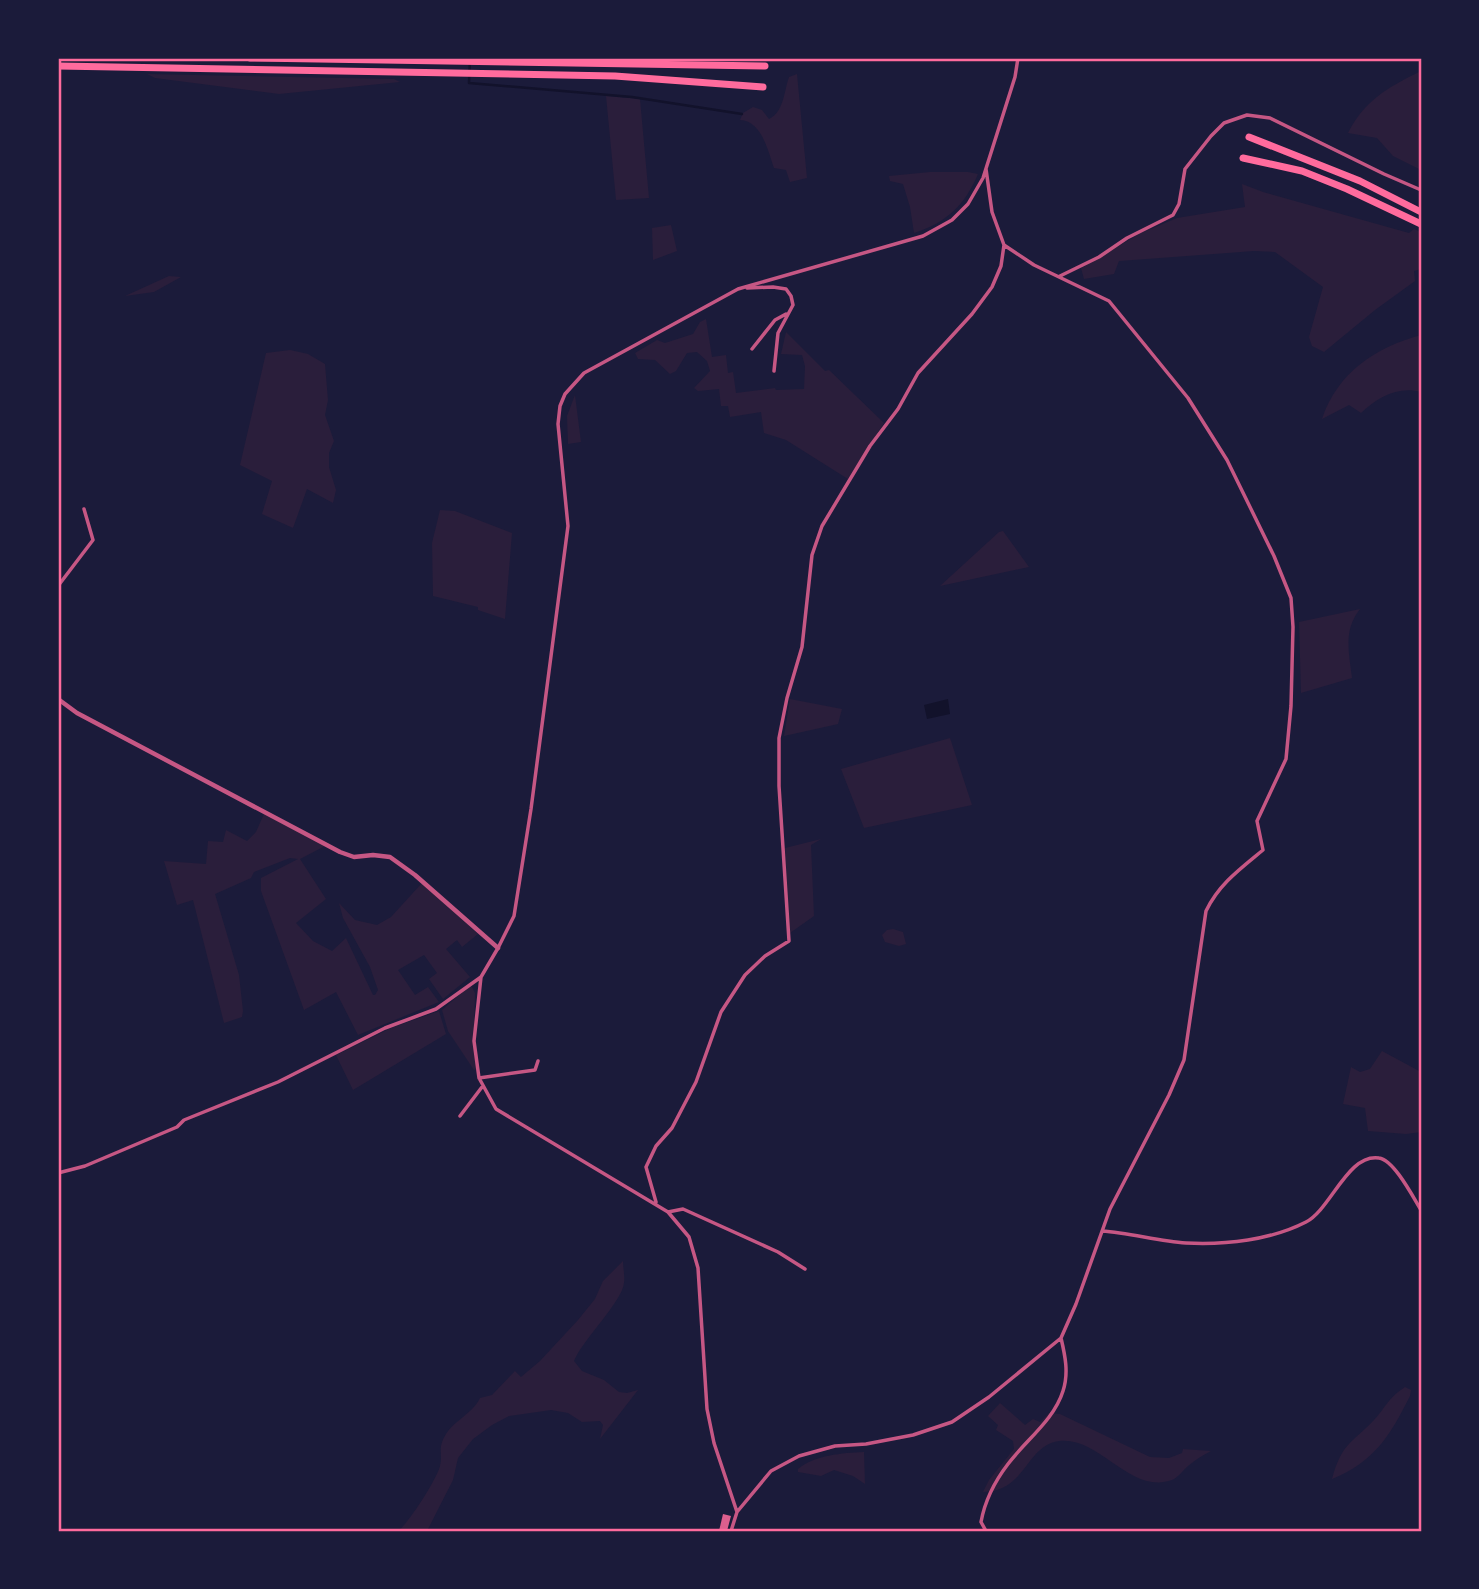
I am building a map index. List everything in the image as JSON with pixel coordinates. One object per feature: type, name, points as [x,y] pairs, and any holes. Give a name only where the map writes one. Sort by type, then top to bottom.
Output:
[{"type":"highway","points":[[250,58],[765,66]]},
{"type":"highway","points":[[58,66],[615,76],[763,87]]},
{"type":"highway","points":[[1249,137],[1350,176],[1421,212]]},
{"type":"highway","points":[[1243,158],[1313,176],[1421,224]]},
{"type":"street","points":[[737,1511],[714,1443],[707,1409],[698,1268],[689,1237],[668,1212],[656,1204],[496,1109],[479,1078],[474,1041],[481,977],[514,916],[531,809],[568,526],[558,424],[560,407],[565,394],[584,373],[738,289],[930,233],[952,220],[968,204],[978,188],[1015,77],[1018,58]]},
{"type":"street","points":[[1060,276],[1173,215],[1179,204],[1185,169],[1218,128],[1241,116],[1270,118],[1421,190]]},
{"type":"street","points":[[656,1204],[646,1167],[656,1146],[672,1128],[696,1082],[721,1012],[745,975],[765,956],[789,941],[779,786],[779,738],[802,647],[812,555],[822,526],[918,373],[972,314],[992,287],[1001,266],[1004,245],[992,212],[986,167]]},
{"type":"street","points":[[731,1531],[737,1511],[771,1471],[799,1456],[835,1446],[866,1444],[914,1435],[951,1422],[989,1397],[1060,1338],[1067,1326],[1110,1209],[1169,1095],[1184,1060],[1206,911],[1223,883],[1263,850],[1257,821],[1286,759],[1291,706],[1291,598],[1275,556],[1227,460],[1188,398],[1109,301],[1034,265],[1004,245]]},
{"type":"street","points":[[738,289],[773,287],[786,289],[791,296],[793,304],[778,333],[774,371]]},
{"type":"street","points":[[752,349],[775,320],[787,313]]},
{"type":"street","points":[[58,586],[93,540],[84,509]]},
{"type":"street","points":[[58,699],[77,713],[340,852],[355,857],[390,857],[415,875],[498,948]]},
{"type":"street","points":[[58,1173],[122,1151],[177,1127],[184,1120],[278,1082],[385,1028],[436,1009],[481,977]]},
{"type":"street","points":[[479,1078],[536,1070],[538,1061]]},
{"type":"street","points":[[460,1116],[482,1087]]},
{"type":"street","points":[[1102,1231],[1187,1243],[1236,1241],[1275,1234],[1315,1216],[1355,1166],[1369,1158],[1381,1158],[1391,1165],[1421,1210]]},
{"type":"street","points":[[668,1212],[683,1209],[778,1252],[804,1269]]},
{"type":"street","points":[[986,1531],[981,1522],[991,1490],[1009,1463],[1056,1407],[1063,1391],[1065,1357],[1060,1338]]},
{"type":"shaded area","points":[[1419,72],[1421,170],[1393,156],[1377,138],[1348,133],[1369,103]]},
{"type":"shaded area","points":[[147,74],[394,79],[400,82],[279,94],[155,78]]},
{"type":"shaded area","points":[[797,74],[807,178],[790,182],[786,170],[774,168],[759,131],[748,122],[740,120],[743,113],[753,107],[762,110],[769,119],[774,116],[781,106],[789,77]]},
{"type":"shaded area","points":[[606,96],[640,99],[649,198],[616,200]]},
{"type":"shaded area","points":[[930,172],[978,174],[967,195],[953,211],[936,224],[914,233],[903,184],[890,181],[889,176]]},
{"type":"shaded area","points":[[1242,184],[1409,233],[1414,229],[1421,232],[1421,269],[1414,271],[1415,281],[1324,352],[1312,346],[1309,337],[1323,287],[1275,252],[1254,251],[1119,261],[1114,274],[1084,279],[1081,268],[1141,233],[1177,218],[1245,207]]},
{"type":"shaded area","points":[[671,225],[677,251],[653,260],[652,228]]},
{"type":"shaded area","points":[[169,276],[181,277],[154,292],[125,296]]},
{"type":"shaded area","points":[[706,319],[712,357],[726,355],[728,373],[733,372],[736,393],[775,388],[804,389],[805,366],[802,355],[781,354],[786,332],[884,423],[848,479],[786,440],[764,433],[761,412],[730,417],[728,406],[721,406],[719,389],[698,391],[694,388],[710,371],[707,361],[697,352],[687,353],[676,371],[670,374],[655,360],[638,359],[635,353],[657,340],[665,343],[693,334],[700,322]]},
{"type":"shaded area","points":[[1421,335],[1421,392],[1396,392],[1374,402],[1361,413],[1349,405],[1322,419],[1337,388],[1360,364],[1389,347]]},
{"type":"shaded area","points":[[290,350],[308,354],[325,364],[328,400],[325,415],[334,441],[329,453],[329,467],[336,490],[333,503],[307,489],[293,528],[262,514],[272,481],[240,465],[266,353]]},
{"type":"shaded area","points":[[575,395],[581,442],[568,444],[567,416]]},
{"type":"shaded area","points":[[440,510],[455,511],[512,533],[505,619],[478,610],[478,607],[433,596],[432,543]]},
{"type":"shaded area","points":[[1003,531],[1029,567],[940,586],[999,532]]},
{"type":"shaded area","points":[[1360,609],[1349,633],[1352,678],[1301,693],[1299,622]]},
{"type":"shaded area","points":[[790,699],[842,709],[838,724],[784,736]]},
{"type":"shaded area","points":[[948,699],[950,714],[927,719],[924,705]]},
{"type":"shaded area","points":[[950,738],[972,805],[864,828],[841,769]]},
{"type":"shaded area","points":[[264,814],[325,846],[300,859],[326,899],[296,923],[313,941],[332,951],[346,938],[373,995],[378,990],[370,967],[343,918],[339,903],[355,920],[377,925],[391,917],[422,883],[478,934],[462,947],[457,940],[446,949],[470,977],[443,999],[429,979],[437,973],[424,955],[398,970],[415,995],[428,987],[439,1002],[358,1035],[336,992],[304,1010],[261,891],[261,878],[298,859],[290,858],[254,872],[251,878],[215,894],[239,975],[243,1011],[242,1017],[224,1023],[193,900],[177,905],[164,861],[206,864],[208,841],[223,842],[226,830],[247,841],[256,832]]},
{"type":"shaded area","points":[[821,839],[811,845],[814,916],[790,933],[785,848]]},
{"type":"shaded area","points":[[893,929],[903,932],[906,944],[899,946],[885,942],[882,935]]},
{"type":"shaded area","points":[[468,987],[472,987],[475,993],[474,1044],[477,1069],[474,1070],[448,1031],[442,1010]]},
{"type":"shaded area","points":[[439,1011],[446,1034],[353,1090],[336,1055],[391,1028]]},
{"type":"shaded area","points":[[1382,1051],[1421,1072],[1421,1132],[1406,1134],[1368,1131],[1365,1108],[1343,1104],[1351,1067],[1360,1072],[1370,1069]]},
{"type":"shaded area","points":[[623,1261],[622,1291],[574,1361],[582,1371],[604,1380],[619,1392],[638,1390],[600,1439],[603,1425],[600,1421],[582,1422],[568,1413],[551,1410],[509,1416],[473,1439],[458,1458],[453,1480],[427,1531],[398,1531],[415,1511],[434,1481],[440,1466],[442,1443],[450,1429],[480,1398],[492,1395],[515,1371],[521,1377],[540,1361],[578,1320],[595,1299],[603,1281]]},
{"type":"shaded area","points":[[1405,1387],[1411,1390],[1410,1396],[1388,1435],[1370,1456],[1332,1479],[1348,1445],[1374,1420],[1394,1395]]},
{"type":"shaded area","points":[[1000,1403],[1025,1425],[1033,1419],[1040,1422],[1049,1413],[1060,1414],[1150,1457],[1169,1458],[1182,1453],[1183,1449],[1211,1451],[1174,1479],[1157,1482],[1142,1480],[1088,1447],[1059,1441],[1048,1444],[1039,1451],[1008,1485],[983,1492],[989,1480],[1014,1449],[1013,1441],[996,1430],[998,1425],[988,1416]]},
{"type":"shaded area","points":[[864,1452],[865,1484],[853,1476],[834,1470],[821,1476],[798,1472],[805,1464],[821,1458]]},
{"type":"building","points":[[723,1514],[731,1516],[727,1531],[719,1531]]},
{"type":"waterway","points":[[470,58],[469,83],[632,97],[742,114]]}]
